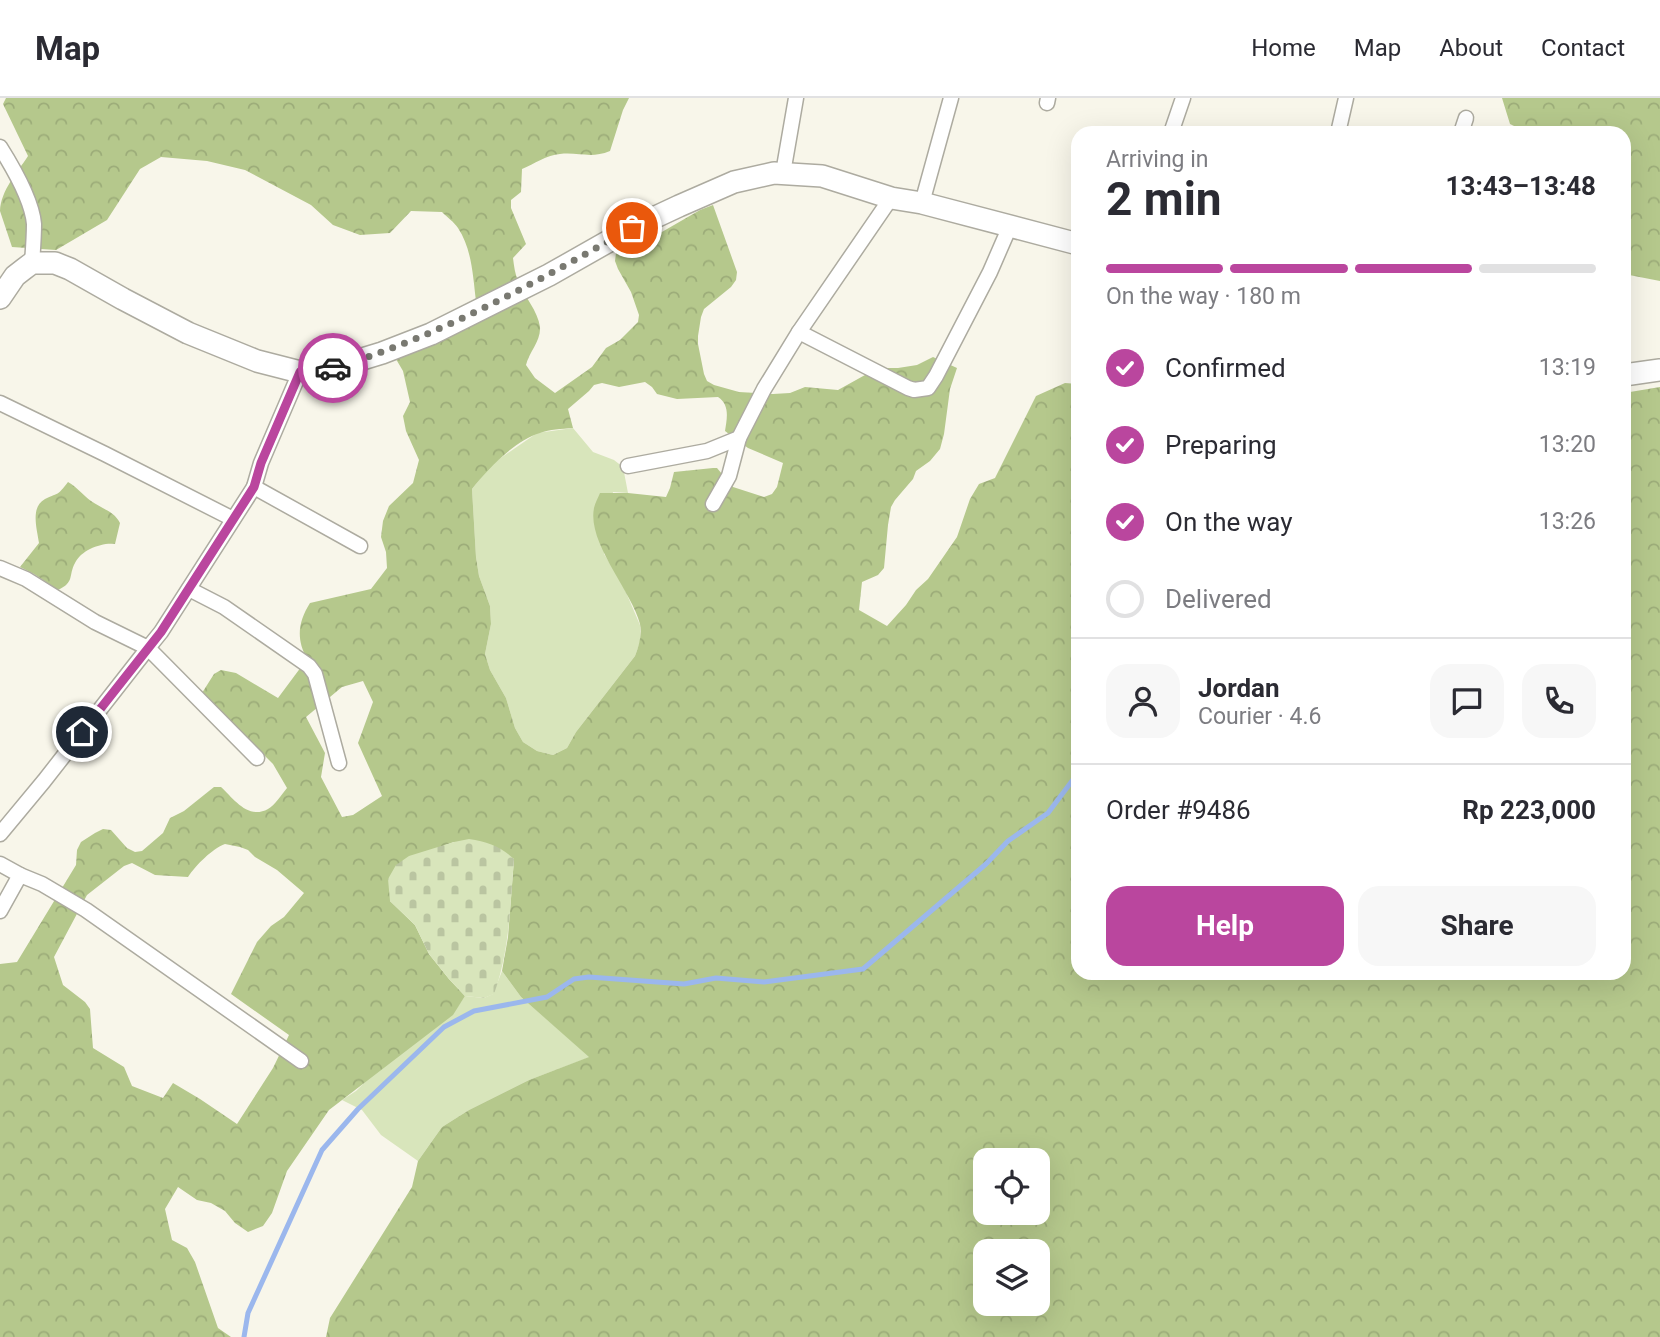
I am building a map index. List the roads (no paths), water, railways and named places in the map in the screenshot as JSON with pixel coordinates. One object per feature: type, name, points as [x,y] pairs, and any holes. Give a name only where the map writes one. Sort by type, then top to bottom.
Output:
[{"type":"main road","points":[[0,298],[15,276],[32,263],[55,263],[188,333],[257,361],[300,372],[333,368],[431,334],[548,275],[632,228],[734,183],[774,173],[821,176],[891,198],[922,203],[1071,242]]},
{"type":"main road","points":[[1631,374],[1660,370]]},
{"type":"street","points":[[783,173],[796,98]]},
{"type":"street","points":[[922,203],[951,98]]},
{"type":"street","points":[[1173,126],[1183,98]]},
{"type":"street","points":[[1340,126],[1346,98]]},
{"type":"street","points":[[1463,126],[1466,118]]},
{"type":"street","points":[[0,147],[26,196],[34,221],[32,263]]},
{"type":"street","points":[[713,504],[729,476],[739,438],[764,389],[799,332],[891,198]]},
{"type":"street","points":[[799,332],[908,388],[928,388],[990,272],[1010,226]]},
{"type":"street","points":[[0,834],[161,632],[189,589],[254,487],[261,463],[300,372]]},
{"type":"street","points":[[0,404],[233,519]]},
{"type":"street","points":[[628,466],[707,451],[739,438]]},
{"type":"street","points":[[254,487],[360,546]]},
{"type":"street","points":[[0,568],[26,579],[95,622],[148,648],[257,758]]},
{"type":"street","points":[[189,589],[224,607],[309,666],[315,674],[339,763]]},
{"type":"street","points":[[0,864],[86,909],[301,1061]]},
{"type":"street","points":[[0,911],[20,874]]},
{"type":"waterway","points":[[244,1337],[248,1313],[322,1150],[358,1109],[444,1027],[474,1011],[547,997],[574,979],[589,977],[684,984],[716,978],[764,982],[863,969],[986,864],[1008,841],[1048,813],[1071,782]]}]
